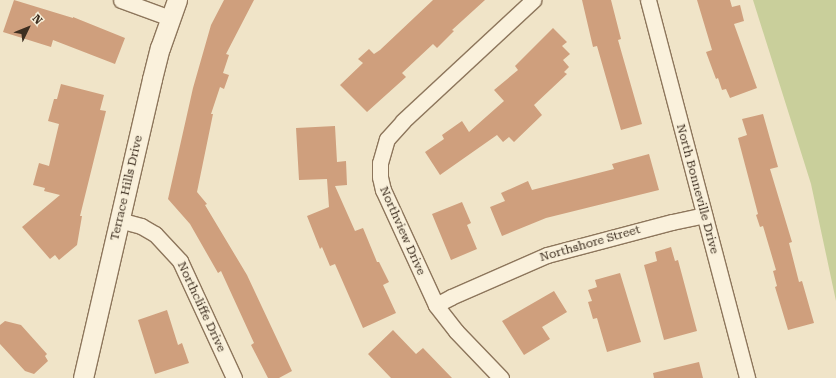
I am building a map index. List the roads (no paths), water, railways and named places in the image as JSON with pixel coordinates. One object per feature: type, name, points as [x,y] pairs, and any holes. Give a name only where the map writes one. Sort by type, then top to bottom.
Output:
[{"type":"street","points":[[121,0],[170,18]]},
{"type":"street","name":"Terrace Hills Drive","points":[[83,378],[156,64],[177,0]]},
{"type":"street","name":"Northview Drive","points":[[501,378],[456,331],[436,305],[384,190],[380,177],[380,163],[382,150],[387,139],[403,121],[533,0]]},
{"type":"street","name":"North Bonneville Drive","points":[[648,0],[747,378]]},
{"type":"street","name":"Northshore Street","points":[[436,305],[547,255],[704,215]]},
{"type":"street","name":"Northcliffe Drive","points":[[119,220],[141,226],[155,234],[180,261],[234,378]]}]
